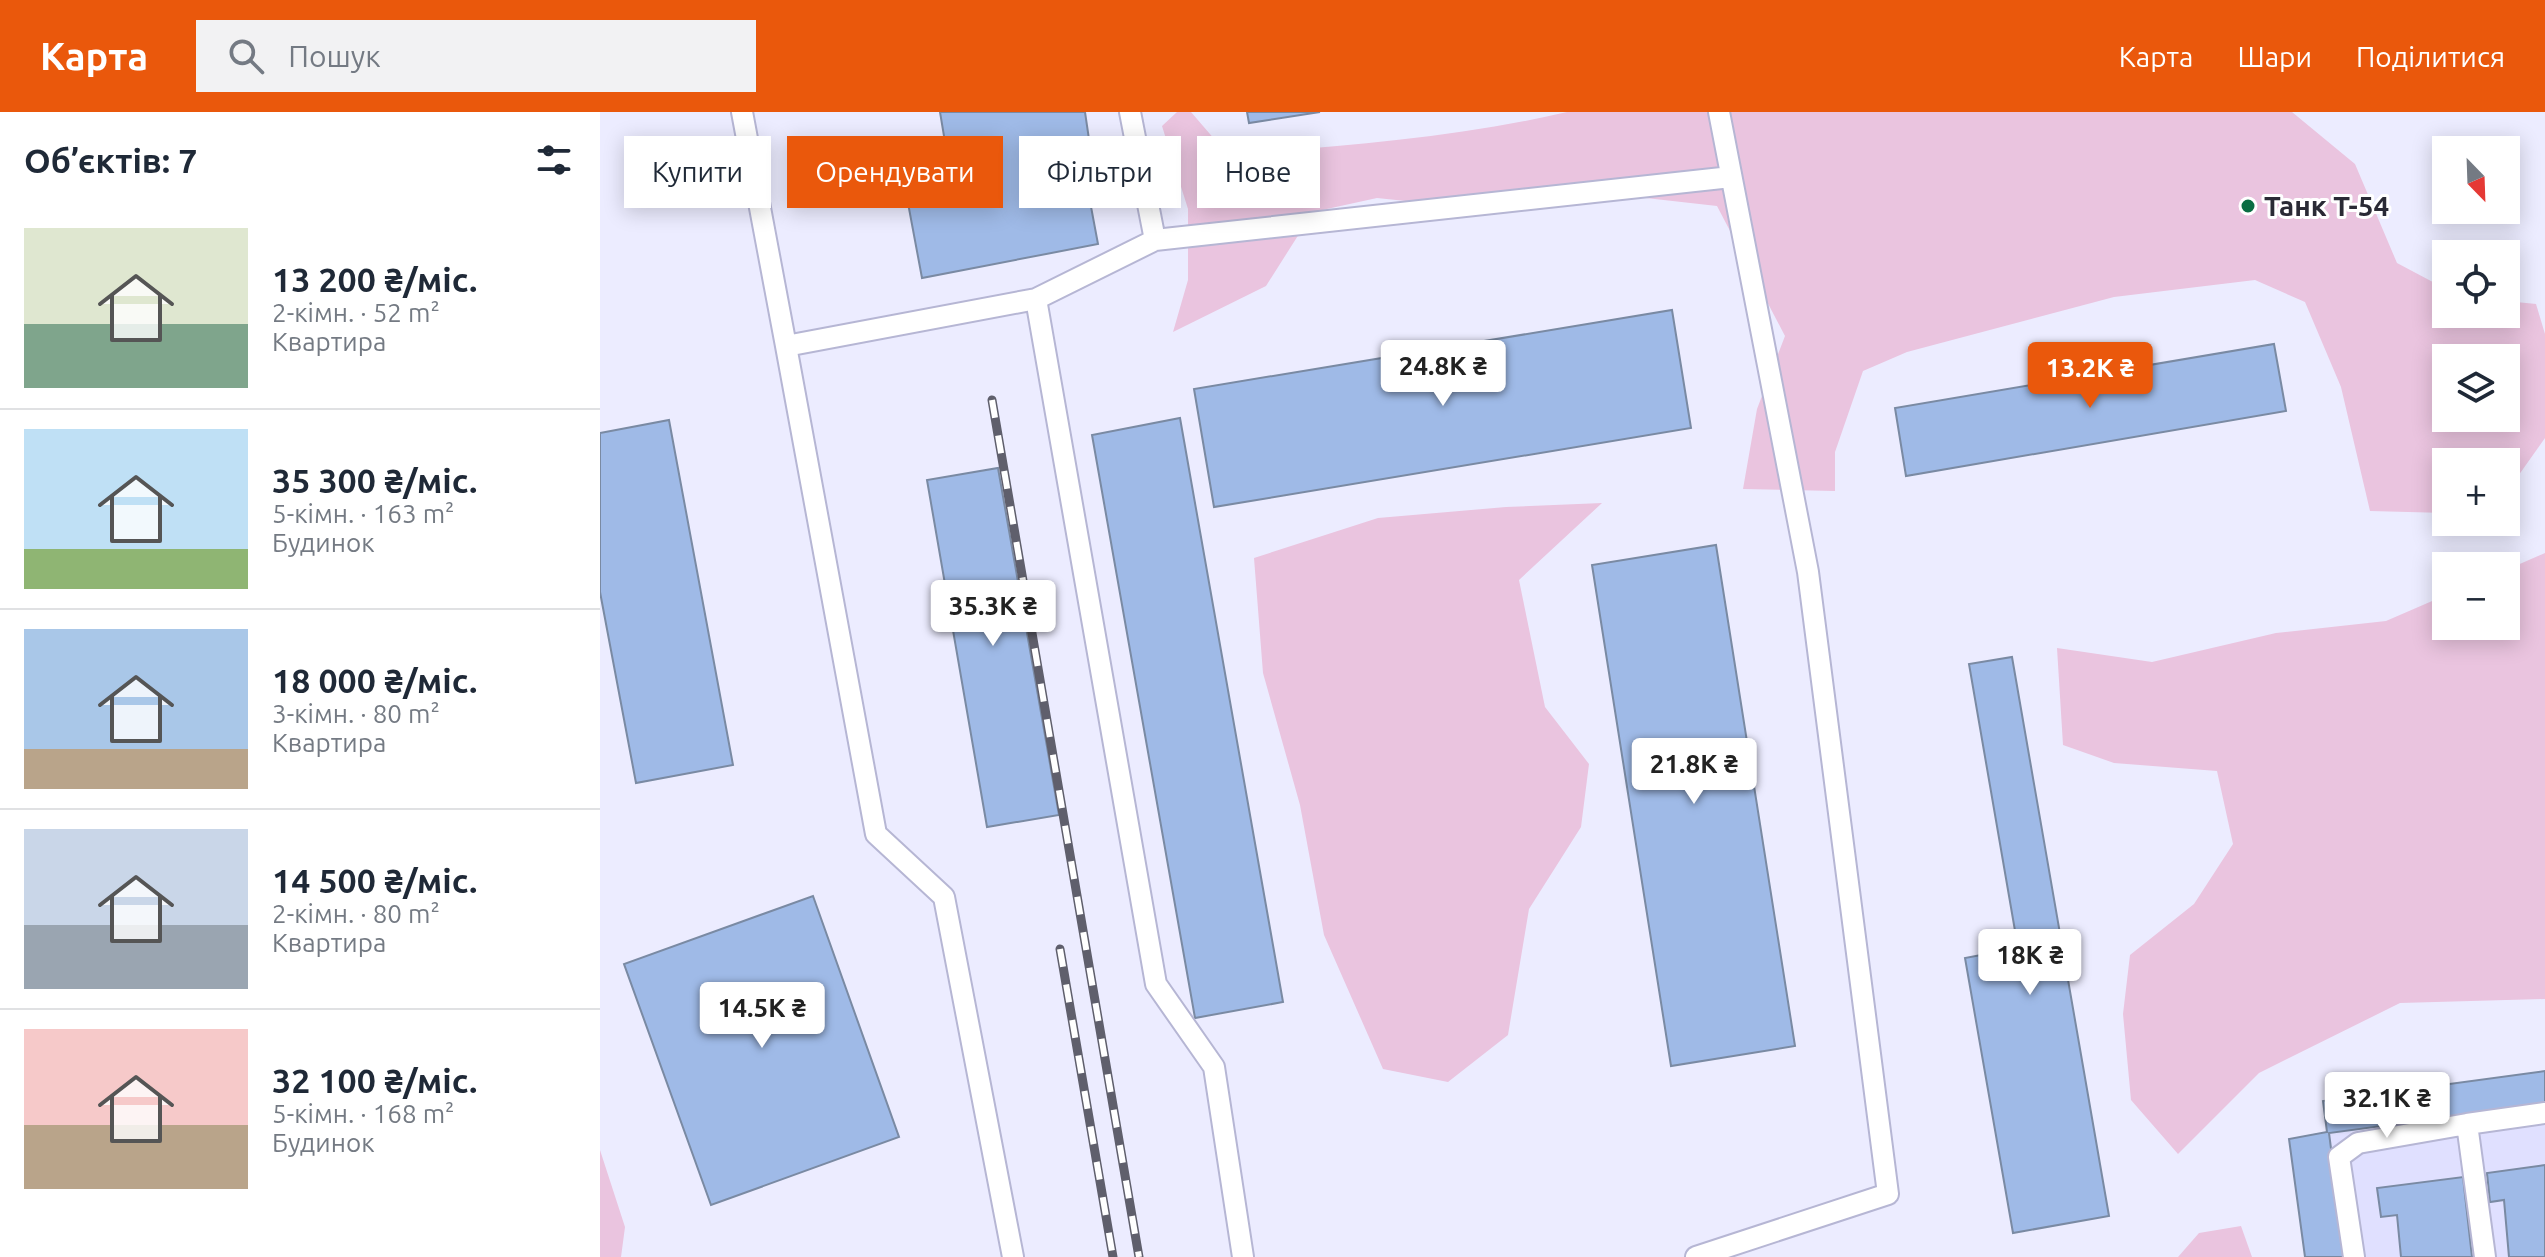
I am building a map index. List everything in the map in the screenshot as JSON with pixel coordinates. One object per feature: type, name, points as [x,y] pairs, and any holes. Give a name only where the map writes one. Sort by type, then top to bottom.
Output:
[{"type":"lane","points":[[742,112],[876,834],[944,897],[1013,1257]]},
{"type":"lane","points":[[1130,112],[1155,240]]},
{"type":"lane","points":[[1696,1257],[1888,1194],[1808,572],[1719,112]]},
{"type":"lane","points":[[786,346],[1036,299],[1155,240],[1731,177]]},
{"type":"lane","points":[[1036,299],[1156,984],[1214,1067],[1243,1257]]},
{"type":"lane","points":[[2354,1257],[2339,1157],[2358,1143],[2545,1113]]},
{"type":"lane","points":[[2467,1124],[2485,1257]]},
{"type":"shaded area","points":[[1177,112],[1191,112],[1212,136],[1197,136],[1197,208],[1320,208],[1320,147],[1441,135],[1567,112],[2292,112],[2355,164],[2397,263],[2432,282],[2432,328],[2520,328],[2520,302],[2536,304],[2545,334],[2545,438],[2520,473],[2520,448],[2432,448],[2432,513],[2370,511],[2341,387],[2305,302],[2255,280],[2114,297],[1907,352],[1863,371],[1835,452],[1835,491],[1743,489],[1757,409],[1785,336],[1717,206],[1637,197],[1511,212],[1377,198],[1313,212],[1266,286],[1173,332],[1188,280],[1188,209],[1181,187],[1181,136],[1165,136],[1162,126]]},
{"type":"shaded area","points":[[1602,503],[1519,580],[1545,707],[1589,764],[1581,827],[1529,909],[1508,1035],[1448,1082],[1383,1069],[1324,935],[1300,805],[1263,673],[1254,558],[1378,518],[1506,507]]},
{"type":"shaded area","points":[[2545,553],[2545,999],[2400,1003],[2259,1073],[2178,1154],[2131,1100],[2123,1014],[2130,955],[2194,904],[2233,844],[2217,771],[2114,763],[2063,745],[2057,648],[2152,662],[2276,633],[2386,621],[2432,601],[2432,640],[2520,640],[2520,564]]},
{"type":"shaded area","points":[[2545,1071],[2545,1257],[2305,1257],[2289,1139],[2327,1132],[2323,1101]]},
{"type":"shaded area","points":[[600,1150],[625,1227],[621,1257],[600,1257]]},
{"type":"shaded area","points":[[2241,1226],[2252,1257],[2178,1257],[2199,1233]]},
{"type":"building","points":[[940,112],[1085,112],[1089,136],[1019,136],[1019,208],[1091,208],[1098,244],[922,278],[909,208],[1003,208],[1003,136],[944,136]]},
{"type":"building","points":[[1247,112],[1320,112],[1249,123]]},
{"type":"building","points":[[1672,310],[1691,428],[1214,507],[1194,389]]},
{"type":"building","points":[[2274,344],[2286,411],[1906,476],[1895,408]]},
{"type":"building","points":[[1180,418],[1283,1002],[1195,1018],[1092,435]]},
{"type":"building","points":[[669,420],[733,765],[636,783],[600,592],[600,433]]},
{"type":"building","points":[[998,468],[1059,815],[987,827],[927,480]]},
{"type":"building","points":[[1716,545],[1795,1046],[1671,1066],[1592,565]]},
{"type":"building","points":[[2012,657],[2109,1216],[2013,1233],[1965,958],[2018,948],[1969,664]]},
{"type":"building","points":[[813,896],[899,1137],[711,1205],[624,964]]},
{"type":"building","points":[[2545,1071],[2545,1104],[2329,1133],[2345,1257],[2305,1257],[2289,1139],[2327,1132],[2323,1101]]},
{"type":"building","points":[[2545,1165],[2545,1257],[2509,1257],[2504,1200],[2490,1202],[2487,1173]]},
{"type":"building","points":[[2463,1177],[2472,1257],[2401,1257],[2397,1215],[2381,1217],[2377,1188]]},
{"type":"railway","points":[[992,400],[1139,1257]]},
{"type":"railway","points":[[1060,949],[1113,1257]]},
{"type":"place","name":"Танк Т-54","points":[[2248,206]]}]
